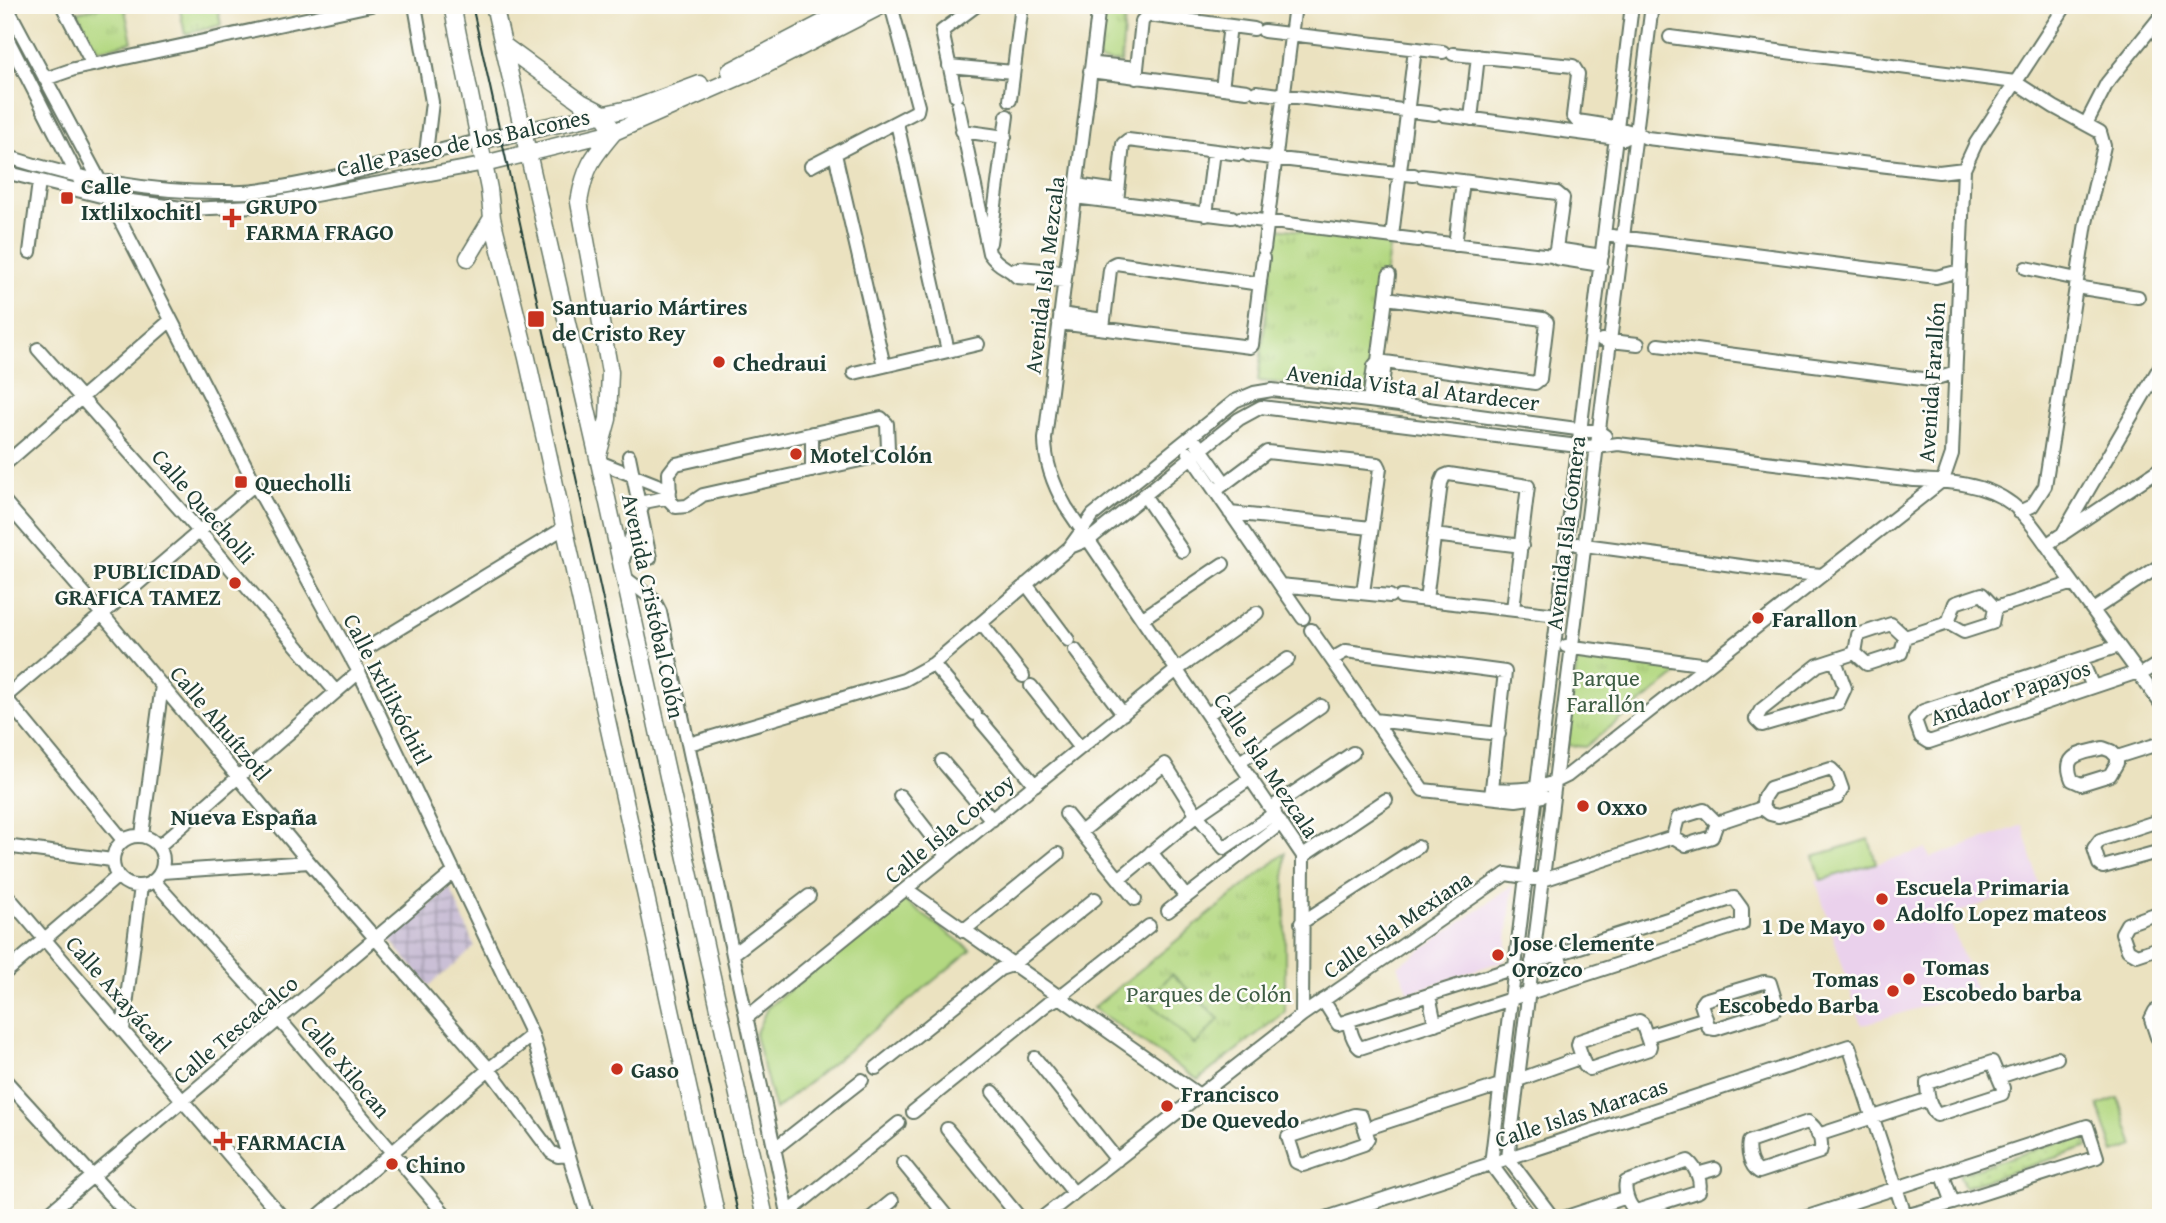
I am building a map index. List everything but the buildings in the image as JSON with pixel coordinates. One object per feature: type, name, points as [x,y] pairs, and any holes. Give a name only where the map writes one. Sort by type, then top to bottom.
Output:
[{"type":"main road","points":[[452,5],[484,164],[492,218],[527,358],[717,1218]]},
{"type":"main road","name":"Avenida Cristóbal Colón","points":[[494,5],[598,459],[765,1218]]},
{"type":"main road","name":"Calle Paseo de los Balcones","points":[[479,141],[638,107],[716,78],[857,5]]},
{"type":"main road","name":"Calle Paseo de los Balcones","points":[[484,164],[614,132],[762,67],[883,5]]},
{"type":"main road","points":[[502,45],[581,102],[602,113],[614,132],[590,160],[579,202],[611,372],[608,419],[598,459]]},
{"type":"main road","points":[[468,258],[492,218]]},
{"type":"street","name":"Calle Ixtlilxóchitl","points":[[6,5],[109,198],[255,484],[359,672],[532,1035],[588,1218]]},
{"type":"street","points":[[62,5],[93,65]]},
{"type":"street","points":[[45,79],[74,69],[328,9],[371,5]]},
{"type":"street","points":[[415,5],[432,102],[426,153]]},
{"type":"street","points":[[811,166],[914,114],[918,106],[891,5]]},
{"type":"street","points":[[977,5],[942,31],[989,253],[1000,267],[1065,277]]},
{"type":"street","points":[[1010,100],[1023,5]]},
{"type":"street","name":"Avenida Isla Mezcala","points":[[1099,5],[1059,319],[1045,453],[1057,491],[1143,618]]},
{"type":"street","points":[[1294,35],[1295,5]]},
{"type":"street","points":[[1059,319],[1250,347],[1252,345],[1283,96],[1301,5]]},
{"type":"street","name":"Avenida Isla Gomera","points":[[1508,1158],[1623,238],[1639,138],[1652,5]]},
{"type":"street","name":"Avenida Farallón","points":[[1554,788],[1943,480],[1952,454],[1961,188],[1964,169],[1976,143],[2066,5]]},
{"type":"street","name":"Avenida Isla Gomera","points":[[1491,1164],[1617,133],[1630,6]]},
{"type":"street","points":[[1136,73],[1142,21],[1145,16],[1151,15],[1294,35],[1573,66],[1578,74],[1573,116],[1577,121],[1639,138],[1938,172],[1964,169]]},
{"type":"street","points":[[2086,124],[2107,83],[2161,16]]},
{"type":"street","points":[[1222,88],[1230,26]]},
{"type":"street","points":[[5,34],[86,193]]},
{"type":"street","points":[[1670,37],[2015,82],[2096,129],[2103,136],[2104,146],[2086,223],[2045,486],[2032,506],[2019,512]]},
{"type":"street","points":[[1392,236],[1415,49]]},
{"type":"street","points":[[1471,119],[1478,56]]},
{"type":"street","points":[[22,68],[35,61]]},
{"type":"street","points":[[949,66],[1013,72]]},
{"type":"street","points":[[1091,67],[1283,96],[1471,119],[1617,133]]},
{"type":"street","points":[[989,253],[1007,116]]},
{"type":"street","points":[[897,123],[948,351]]},
{"type":"street","points":[[962,131],[1005,137]]},
{"type":"street","points":[[1117,197],[1123,144],[1128,140],[1463,181],[1561,195],[1563,198],[1555,254]]},
{"type":"street","name":"Calle Paseo de los Balcones","points":[[5,156],[100,181],[188,192],[254,192],[479,141]]},
{"type":"street","points":[[451,148],[445,153],[444,162],[454,169]]},
{"type":"street","points":[[1206,215],[1214,151]]},
{"type":"street","points":[[835,154],[884,366]]},
{"type":"street","name":"Calle Paseo de los Balcones","points":[[5,172],[109,198],[189,209],[255,206],[484,164]]},
{"type":"street","points":[[1938,172],[1961,188]]},
{"type":"street","points":[[1455,244],[1463,181]]},
{"type":"street","points":[[30,252],[39,182]]},
{"type":"street","points":[[1076,191],[1206,215],[1601,260]]},
{"type":"street","points":[[1604,235],[1936,277],[1960,271]]},
{"type":"street","points":[[1103,324],[1110,270],[1116,263],[1260,284]]},
{"type":"street","points":[[2026,268],[2138,297]]},
{"type":"street","points":[[1375,401],[1389,275]]},
{"type":"street","points":[[1936,277],[1959,292]]},
{"type":"street","points":[[1381,362],[1535,383],[1540,379],[1547,322],[1544,319],[1386,298]]},
{"type":"street","points":[[5,464],[171,320]]},
{"type":"street","points":[[1592,338],[1638,344]]},
{"type":"street","points":[[854,373],[978,344]]},
{"type":"street","points":[[1658,345],[1930,380],[1955,395]]},
{"type":"street","name":"Calle Quecholli","points":[[38,349],[199,531],[336,692]]},
{"type":"street","points":[[2062,535],[2161,365]]},
{"type":"street","points":[[1930,380],[1956,372]]},
{"type":"street","name":"Avenida Vista al Atardecer","points":[[1070,547],[1093,515],[1235,401],[1254,393],[1272,390],[1375,401],[1599,432]]},
{"type":"street","name":"Avenida Vista al Atardecer","points":[[689,744],[904,680],[933,664],[1070,547],[1090,539],[1245,414],[1261,407],[1578,446],[1618,444]]},
{"type":"street","points":[[881,418],[887,424],[888,449],[883,455],[811,471],[703,495],[683,507],[673,505],[670,493],[669,473],[676,464],[881,418]]},
{"type":"street","points":[[1599,432],[1618,444],[1914,480],[1943,480],[2000,496],[2014,505],[2046,545],[2161,704]]},
{"type":"street","points":[[811,471],[813,433]]},
{"type":"street","points":[[1187,440],[1220,487],[1230,513],[1303,618]]},
{"type":"street","points":[[1220,487],[1267,452],[1378,464],[1380,468],[1363,593]]},
{"type":"street","points":[[629,456],[650,558]]},
{"type":"street","points":[[598,459],[670,493]]},
{"type":"street","points":[[2046,545],[2161,468]]},
{"type":"street","points":[[1426,600],[1441,483],[1444,476],[1449,474],[1528,486],[1513,605]]},
{"type":"street","points":[[122,840],[5,697],[255,484]]},
{"type":"street","points":[[670,493],[644,502],[622,571],[654,600],[660,612],[788,1215],[899,1123]]},
{"type":"street","points":[[1144,495],[1182,551]]},
{"type":"street","name":"Calle Ahuítzotl","points":[[5,502],[309,862],[489,1069],[551,1152],[558,1156],[568,1155]]},
{"type":"street","points":[[1230,513],[1371,527]]},
{"type":"street","points":[[351,657],[564,528]]},
{"type":"street","points":[[1434,535],[1522,545]]},
{"type":"street","points":[[1567,542],[1822,575]]},
{"type":"street","points":[[1143,618],[1223,564]]},
{"type":"street","points":[[2093,610],[2161,565]]},
{"type":"street","points":[[1785,572],[1804,589]]},
{"type":"street","points":[[1995,608],[2073,583]]},
{"type":"street","points":[[1026,584],[1123,714]]},
{"type":"street","points":[[1280,585],[1558,611]]},
{"type":"street","points":[[1948,623],[1955,603],[1982,594],[1995,608]]},
{"type":"street","points":[[1905,637],[1948,623],[1964,632],[1992,623],[1995,608]]},
{"type":"street","name":"Calle Isla Contoy","points":[[746,1018],[1178,670],[1257,613]]},
{"type":"street","name":"Calle Isla Mezcala","points":[[1143,618],[1303,856],[1302,1015]]},
{"type":"street","points":[[981,622],[1080,748]]},
{"type":"street","points":[[1855,653],[1858,635],[1891,624],[1905,637]]},
{"type":"street","points":[[1311,629],[1423,790],[1491,793],[1517,791],[1536,794],[1554,788]]},
{"type":"street","points":[[1855,653],[1867,664],[1901,653],[1905,637]]},
{"type":"street","points":[[1554,645],[1708,665]]},
{"type":"street","name":"Andador Papayos","points":[[2119,646],[1923,711],[1915,720],[1921,737],[1929,742],[2139,674],[2161,662]]},
{"type":"street","points":[[1332,659],[1346,651],[1505,672],[1491,793]]},
{"type":"street","points":[[1835,660],[1845,688],[1838,703],[1762,725],[1758,723],[1756,719],[1761,710],[1818,665],[1855,653]]},
{"type":"street","points":[[1208,714],[1288,659]]},
{"type":"street","points":[[2081,659],[2093,687]]},
{"type":"street","points":[[933,664],[1035,785]]},
{"type":"street","points":[[159,846],[359,672]]},
{"type":"street","points":[[142,835],[162,685]]},
{"type":"street","points":[[1240,762],[1321,706]]},
{"type":"street","points":[[1374,720],[1499,734]]},
{"type":"street","points":[[2117,757],[2161,743]]},
{"type":"street","points":[[1168,911],[1276,815],[1353,753]]},
{"type":"street","points":[[942,761],[992,820]]},
{"type":"street","points":[[1081,832],[1165,764],[1197,815],[1224,848],[1276,815]]},
{"type":"street","points":[[1830,769],[1837,775],[1842,789],[1837,798],[1778,816],[1762,808],[1763,797],[1770,788],[1830,769]]},
{"type":"street","points":[[1119,879],[1197,815],[1251,778]]},
{"type":"street","points":[[900,796],[947,856]]},
{"type":"street","points":[[1303,856],[1385,800]]},
{"type":"street","points":[[1673,837],[1678,818],[1704,810],[1717,823],[1762,808]]},
{"type":"street","points":[[1066,814],[1135,899]]},
{"type":"street","points":[[2161,820],[2100,840],[2094,848],[2099,864],[2103,867],[2161,851]]},
{"type":"street","name":"Calle Isla Mexiana","points":[[1042,1218],[1302,1015],[1506,874],[1543,880],[1673,837],[1686,845],[1712,837],[1717,823]]},
{"type":"street","points":[[158,876],[164,861],[159,846],[153,839],[142,835],[122,840],[112,860],[118,876],[130,885],[141,886],[158,876],[309,862]]},
{"type":"street","points":[[5,846],[112,860]]},
{"type":"street","points":[[1301,923],[1418,847]]},
{"type":"street","points":[[1152,852],[1186,897]]},
{"type":"street","points":[[963,931],[1058,855]]},
{"type":"street","name":"Calle Tescacalco","points":[[43,1218],[454,872]]},
{"type":"street","points":[[5,973],[118,876]]},
{"type":"street","name":"Calle Xilocan","points":[[158,876],[448,1218]]},
{"type":"street","points":[[123,1030],[141,886]]},
{"type":"street","points":[[906,889],[1199,1095]]},
{"type":"street","name":"Calle Axayácatl","points":[[5,893],[284,1218]]},
{"type":"street","points":[[733,954],[809,896]]},
{"type":"street","points":[[1350,1020],[1356,1045],[1360,1048],[1742,924],[1742,909],[1734,898],[1532,962]]},
{"type":"street","points":[[876,1068],[1000,969],[1012,965],[1095,899]]},
{"type":"street","points":[[2161,915],[2127,924],[2122,933],[2128,950],[2137,955],[2161,947]]},
{"type":"street","points":[[913,1112],[1149,926]]},
{"type":"street","points":[[1558,954],[1567,981]]},
{"type":"street","points":[[1323,1000],[1338,1024],[1514,968]]},
{"type":"street","points":[[1764,982],[1770,983],[1777,1006],[1774,1010],[1715,1029],[1710,1028],[1706,1018],[1701,1004],[1704,1000],[1764,982]]},
{"type":"street","points":[[1429,995],[1434,1024]]},
{"type":"street","points":[[2161,1009],[2155,1011],[2151,1019],[2157,1037],[2161,1040]]},
{"type":"street","points":[[1647,1036],[1706,1018]]},
{"type":"street","points":[[1639,1021],[1647,1036],[1649,1049],[1590,1069],[1585,1066],[1578,1045],[1579,1041],[1639,1021]]},
{"type":"street","points":[[316,1218],[532,1035]]},
{"type":"street","name":"Calle Islas Maracas","points":[[1326,1218],[1849,1046],[1873,1118]]},
{"type":"street","points":[[1518,1080],[1582,1057]]},
{"type":"street","points":[[1035,1058],[1117,1160]]},
{"type":"street","points":[[1999,1077],[2057,1058]]},
{"type":"street","points":[[1992,1062],[2003,1088],[2002,1094],[1937,1115],[1929,1099],[1927,1083],[1992,1062]]},
{"type":"street","points":[[5,1080],[131,1218]]},
{"type":"street","points":[[774,1149],[862,1080]]},
{"type":"street","points":[[1365,1129],[1500,1084]]},
{"type":"street","points":[[993,1092],[1074,1193]]},
{"type":"street","points":[[1818,1135],[1929,1099]]},
{"type":"street","points":[[1354,1115],[1361,1116],[1365,1129],[1368,1138],[1364,1144],[1303,1165],[1296,1162],[1288,1137],[1354,1115]]},
{"type":"street","points":[[1804,1218],[1846,1204],[1896,1188],[2087,1126],[2097,1157],[1902,1217],[1896,1188],[1873,1118]]},
{"type":"street","points":[[1808,1122],[1816,1127],[1818,1135],[1822,1146],[1820,1152],[1808,1156],[1759,1172],[1745,1159],[1749,1142],[1808,1122]]},
{"type":"street","points":[[947,1129],[1020,1218]]},
{"type":"street","points":[[1508,1158],[1553,1218]]},
{"type":"street","points":[[1688,1161],[1694,1166],[1700,1185],[1699,1191],[1636,1212],[1631,1208],[1627,1197],[1624,1189],[1626,1182],[1688,1161]]},
{"type":"street","points":[[904,1163],[948,1218]]},
{"type":"street","points":[[1491,1164],[1531,1218]]},
{"type":"street","points":[[1697,1174],[1715,1169]]},
{"type":"street","points":[[1942,1173],[1953,1203]]},
{"type":"street","points":[[1563,1218],[1627,1197]]},
{"type":"street","points":[[871,1218],[892,1201]]},
{"type":"street","points":[[1846,1204],[1851,1218]]},
{"type":"shaded area","points":[[2023,825],[2039,885],[1948,916],[1976,991],[1861,1025],[1816,881],[1926,849],[1930,858]]},
{"type":"shaded area","points":[[1513,885],[1505,960],[1409,993],[1398,966]]},
{"type":"shaded area","points":[[450,887],[475,947],[429,986],[389,939]]},
{"type":"green space","points":[[106,5],[124,5],[132,42],[97,50],[77,12]]},
{"type":"green space","points":[[179,5],[217,5],[221,25],[185,34]]},
{"type":"green space","points":[[1104,5],[1126,5],[1121,63],[1101,61],[1098,58]]},
{"type":"green space","points":[[1276,228],[1390,241],[1369,392],[1258,381]]},
{"type":"green space","name":"Parque Farallón","points":[[1578,654],[1684,669],[1585,747],[1566,745]]},
{"type":"green space","points":[[1869,839],[1876,863],[1821,880],[1814,856]]},
{"type":"green space","name":"Parques de Colón","points":[[1285,853],[1285,1012],[1198,1080],[1093,1008]]},
{"type":"green space","points":[[902,899],[971,950],[775,1110],[755,1035],[767,1008]]},
{"type":"green space","points":[[1172,974],[1219,1019],[1195,1045],[1147,1000]]},
{"type":"green space","points":[[2118,1098],[2134,1146],[2114,1153],[2098,1105]]},
{"type":"green space","points":[[2083,1134],[2088,1147],[1965,1187],[1959,1174]]},
{"type":"tram line","points":[[472,5],[739,1218]]},
{"type":"place","name":"Calle Ixtlilxochitl","points":[[67,198]]},
{"type":"place","name":"GRUPO FARMA FRAGO","points":[[232,218]]},
{"type":"place","name":"Santuario Mártires de Cristo Rey","points":[[536,319]]},
{"type":"place","name":"Chedraui","points":[[719,362]]},
{"type":"place","name":"Motel Colón","points":[[796,454]]},
{"type":"place","name":"Quecholli","points":[[241,482]]},
{"type":"place","name":"PUBLICIDAD GRAFICA TAMEZ","points":[[235,583]]},
{"type":"place","name":"Farallon","points":[[1758,618]]},
{"type":"place","name":"Oxxo","points":[[1583,806]]},
{"type":"place","name":"Escuela Primaria Adolfo Lopez mateos","points":[[1882,899]]},
{"type":"place","name":"1 De Mayo","points":[[1879,925]]},
{"type":"place","name":"Jose Clemente Orozco","points":[[1498,955]]},
{"type":"place","name":"Tomas Escobedo barba","points":[[1909,979]]},
{"type":"place","name":"Tomas Escobedo Barba","points":[[1893,991]]},
{"type":"place","name":"Gaso","points":[[617,1069]]},
{"type":"place","name":"Francisco De Quevedo","points":[[1167,1106]]},
{"type":"place","name":"FARMACIA","points":[[223,1141]]},
{"type":"place","name":"Chino","points":[[392,1164]]},
{"type":"district","name":"Nueva España","points":[[244,816]]}]
